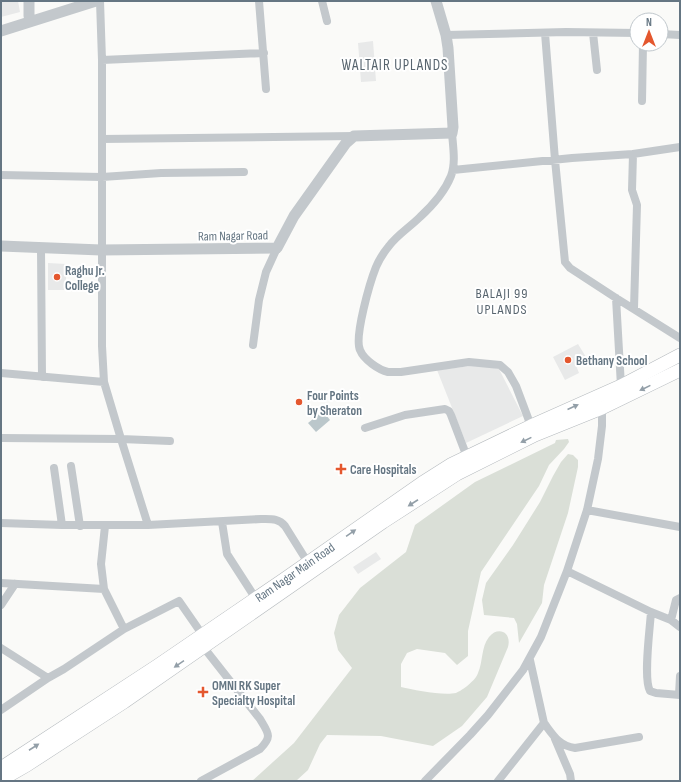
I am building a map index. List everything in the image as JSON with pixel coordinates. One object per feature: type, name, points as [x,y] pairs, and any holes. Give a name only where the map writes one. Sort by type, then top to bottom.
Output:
[{"type":"main road","name":"Ram Nagar Main Road","points":[[6,776],[112,696],[203,641],[256,599],[311,567],[422,483],[452,464],[531,426],[621,386],[680,355]]},
{"type":"main road","points":[[203,641],[311,567],[457,474],[535,435],[602,408],[680,370]]},
{"type":"street","points":[[28,1],[29,16]]},
{"type":"street","points":[[1,24],[75,1]]},
{"type":"street","points":[[1,31],[96,1]]},
{"type":"street","points":[[100,1],[102,60],[101,317],[104,382],[148,525]]},
{"type":"street","points":[[259,1],[266,89]]},
{"type":"street","points":[[322,1],[327,21]]},
{"type":"street","points":[[436,1],[446,35],[452,119],[453,170],[442,192],[433,204],[389,245],[376,267],[366,297],[361,323],[358,342],[360,351],[366,359],[380,369],[389,372],[401,372],[469,362],[500,365],[508,372],[516,386],[531,426]]},
{"type":"street","points":[[545,33],[565,262],[570,268],[680,338]]},
{"type":"street","points":[[593,33],[597,70]]},
{"type":"street","points":[[446,35],[629,33]]},
{"type":"street","points":[[669,34],[680,35]]},
{"type":"street","points":[[642,100],[643,52]]},
{"type":"street","points":[[102,60],[264,53]]},
{"type":"street","points":[[102,139],[452,134]]},
{"type":"street","name":"Ram Nagar Road","points":[[1,246],[101,250],[277,248],[294,216],[346,143],[354,136]]},
{"type":"street","points":[[453,170],[632,154],[680,147]]},
{"type":"street","points":[[632,154],[632,190],[637,205],[634,308]]},
{"type":"street","points":[[1,175],[102,176],[161,173],[244,172]]},
{"type":"street","points":[[41,248],[42,377]]},
{"type":"street","points":[[253,345],[261,293],[266,272],[277,248]]},
{"type":"street","points":[[616,298],[621,386]]},
{"type":"street","points":[[1,373],[104,382]]},
{"type":"street","points":[[425,781],[479,726],[523,670],[541,638],[567,571],[587,510],[598,459],[602,408],[600,395]]},
{"type":"street","points":[[365,428],[405,415],[445,409],[449,411],[451,415],[467,457]]},
{"type":"street","points":[[1,438],[121,438],[170,441]]},
{"type":"street","points":[[72,466],[80,526]]},
{"type":"street","points":[[54,468],[62,525]]},
{"type":"street","points":[[587,510],[680,526]]},
{"type":"street","points":[[1,523],[105,526],[276,519],[282,522],[311,567]]},
{"type":"street","points":[[222,522],[226,554],[256,599]]},
{"type":"street","points":[[105,526],[101,564],[104,589],[124,629]]},
{"type":"street","points":[[567,571],[651,612],[672,620],[680,627]]},
{"type":"street","points":[[1,583],[104,589]]},
{"type":"street","points":[[1,605],[15,584]]},
{"type":"street","points":[[672,620],[674,605],[676,600],[680,598]]},
{"type":"street","points":[[1,710],[124,629],[179,601],[203,641],[260,719],[267,732],[268,738],[267,742],[260,749],[201,781]]},
{"type":"street","points":[[651,612],[647,675],[650,691],[679,695],[680,676]]},
{"type":"street","points":[[1,648],[48,678]]},
{"type":"street","points":[[530,660],[544,723],[560,743],[567,747],[575,748],[639,737]]},
{"type":"street","points":[[498,781],[544,723]]},
{"type":"street","points":[[554,737],[571,781]]},
{"type":"shaded area","points":[[1,1],[18,1],[20,12],[1,17]]},
{"type":"shaded area","points":[[373,41],[376,81],[361,82],[358,43]]},
{"type":"shaded area","name":"Raghu Jr. College","points":[[48,263],[66,264],[66,290],[48,290]]},
{"type":"shaded area","name":"Bethany School","points":[[578,344],[586,357],[575,363],[579,373],[565,380],[553,357]]},
{"type":"shaded area","points":[[480,365],[499,369],[523,416],[466,443],[437,370]]},
{"type":"shaded area","points":[[323,411],[330,420],[316,432],[308,423]]},
{"type":"shaded area","points":[[568,439],[569,442],[549,465],[539,486],[481,572],[468,631],[468,656],[457,665],[445,653],[417,649],[407,653],[401,664],[401,687],[436,693],[456,693],[462,690],[477,676],[486,641],[489,637],[500,631],[506,634],[509,642],[508,647],[487,697],[462,726],[433,746],[381,736],[327,735],[320,744],[308,770],[296,781],[252,781],[294,743],[352,668],[338,650],[334,633],[339,615],[360,588],[406,552],[415,525],[475,482],[555,443],[556,440]]},
{"type":"shaded area","points":[[568,454],[573,455],[578,460],[578,467],[568,513],[544,585],[542,603],[519,643],[517,624],[514,618],[484,615],[482,600],[486,583],[513,545],[540,502],[561,462]]},
{"type":"shaded area","points":[[376,552],[381,559],[358,574],[353,567]]},
{"type":"place","name":"Raghu Jr. College","points":[[57,277]]},
{"type":"place","name":"Bethany School","points":[[568,360]]},
{"type":"place","name":"Four Points by Sheraton","points":[[299,402]]},
{"type":"place","name":"Care Hospitals","points":[[341,469]]},
{"type":"place","name":"OMNI RK Super Specialty Hospital","points":[[203,692]]},
{"type":"district","name":"WALTAIR UPLANDS","points":[[395,65]]},
{"type":"district","name":"BALAJI 99 UPLANDS","points":[[502,302]]}]
